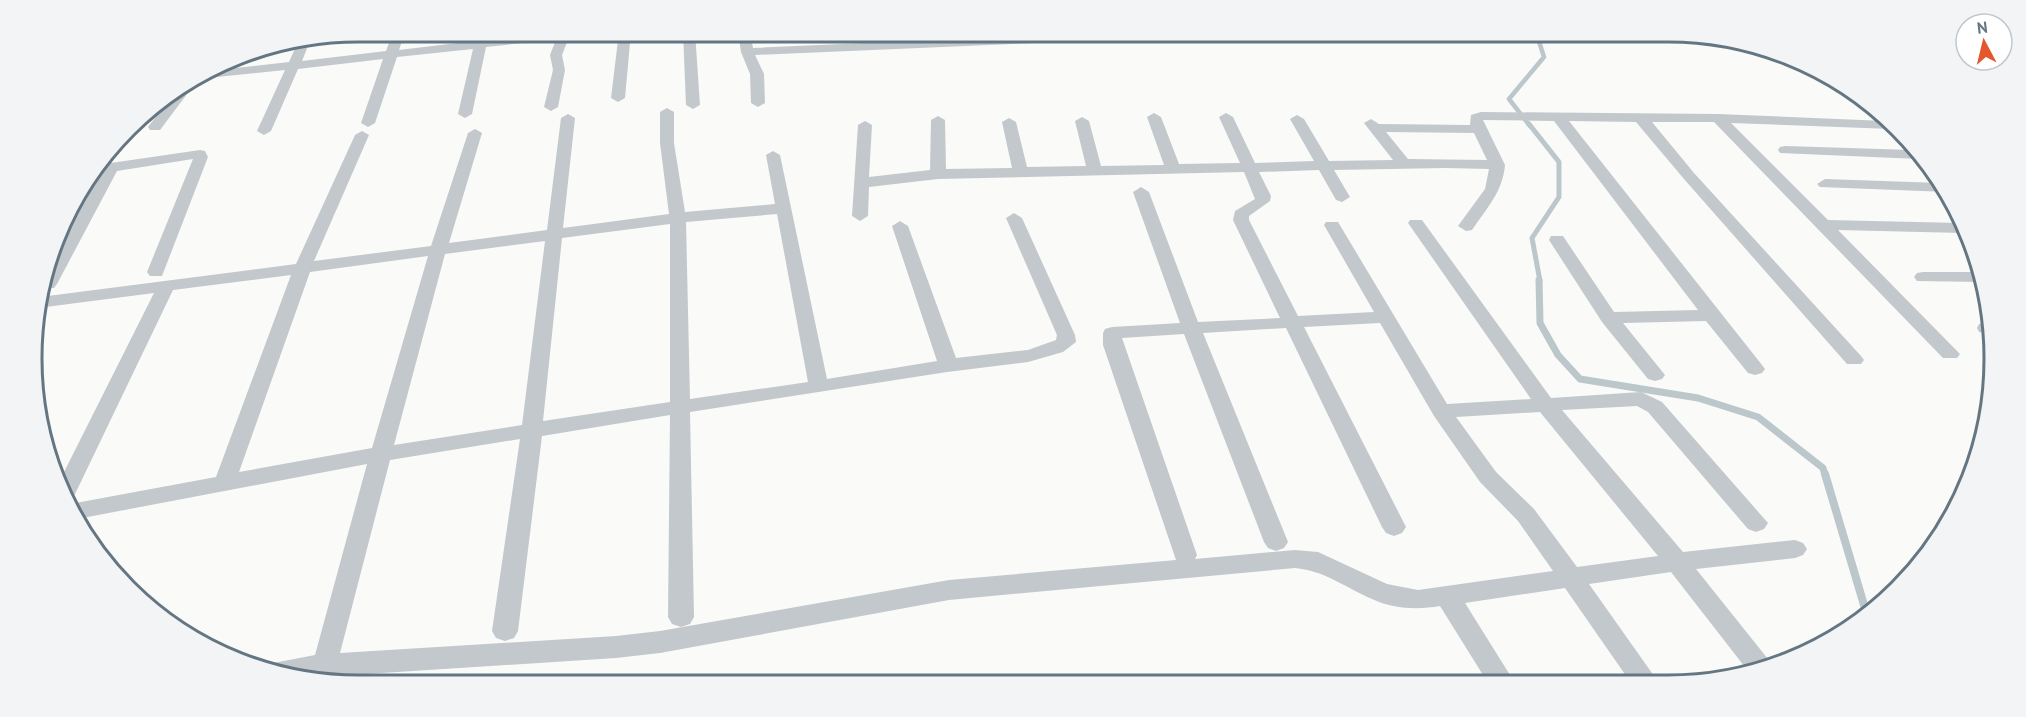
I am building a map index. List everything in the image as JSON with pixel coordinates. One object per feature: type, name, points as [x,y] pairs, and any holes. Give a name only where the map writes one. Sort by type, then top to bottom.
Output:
[{"type":"street","points":[[225,482],[302,269],[365,129],[395,42]]},
{"type":"street","points":[[221,74],[391,54],[458,42]]},
{"type":"street","points":[[465,114],[480,42]]},
{"type":"street","points":[[506,630],[556,234],[560,113],[559,70],[556,55],[561,42]]},
{"type":"street","points":[[618,98],[624,42]]},
{"type":"street","points":[[690,42],[693,105]]},
{"type":"street","points":[[746,42],[747,52],[757,74],[758,103]]},
{"type":"street","points":[[832,42],[832,47]]},
{"type":"street","points":[[747,52],[904,42]]},
{"type":"street","points":[[264,130],[302,47]]},
{"type":"street","points":[[155,127],[175,101]]},
{"type":"street","points":[[667,112],[667,143],[678,218],[681,616]]},
{"type":"street","points":[[1557,115],[1710,315],[1755,369]]},
{"type":"street","points":[[1466,226],[1495,184],[1498,174],[1497,165],[1476,118],[1557,115],[1718,118],[1880,125]]},
{"type":"street","points":[[1154,117],[1174,170]]},
{"type":"street","points":[[1226,117],[1263,196],[1262,201],[1241,214],[1241,220],[1394,527]]},
{"type":"street","points":[[1641,118],[1689,176],[1854,360]]},
{"type":"street","points":[[1718,118],[1950,354]]},
{"type":"street","points":[[1297,119],[1342,197]]},
{"type":"street","points":[[938,174],[939,120]]},
{"type":"street","points":[[1082,121],[1095,172]]},
{"type":"street","points":[[1009,122],[1022,173]]},
{"type":"street","points":[[1404,164],[1372,123],[1479,129]]},
{"type":"street","points":[[861,216],[865,125]]},
{"type":"street","points":[[327,653],[438,250],[475,133]]},
{"type":"street","points":[[1785,150],[1910,156]]},
{"type":"street","points":[[68,485],[161,279],[201,157],[200,154],[106,168]]},
{"type":"street","points":[[773,155],[819,387]]},
{"type":"street","points":[[861,183],[938,174],[1445,163],[1497,165]]},
{"type":"street","points":[[55,269],[104,171]]},
{"type":"street","points":[[1825,184],[1934,188]]},
{"type":"street","points":[[1141,192],[1191,328],[1276,542]]},
{"type":"street","points":[[47,301],[161,279],[302,269],[678,218],[785,208]]},
{"type":"street","points":[[81,510],[532,428],[1040,354],[1060,347],[1066,342],[1066,335],[1014,218]]},
{"type":"street","points":[[1416,223],[1546,405],[1677,562],[1756,662]]},
{"type":"street","points":[[1332,225],[1441,411],[1488,477],[1526,515],[1640,675]]},
{"type":"street","points":[[1823,225],[1955,228]]},
{"type":"street","points":[[900,226],[949,366]]},
{"type":"street","points":[[1557,240],[1609,318],[1655,375]]},
{"type":"street","points":[[1923,276],[1973,277]]},
{"type":"street","points":[[1609,318],[1710,315]]},
{"type":"street","points":[[1185,555],[1111,335],[1116,331],[1385,317]]},
{"type":"street","points":[[1441,411],[1622,398],[1641,399],[1649,402],[1756,523]]},
{"type":"street","points":[[296,669],[616,647],[660,642],[949,590],[1295,559],[1318,561],[1382,593],[1418,600],[1570,576],[1795,549]]},
{"type":"street","points":[[1447,596],[1497,675]]},
{"type":"waterway","points":[[1530,126],[1509,99],[1544,57],[1539,42]]},
{"type":"waterway","points":[[1529,124],[1559,162],[1559,197],[1532,238],[1540,281]]},
{"type":"waterway","points":[[1539,280],[1540,323],[1558,355],[1580,379],[1698,398],[1758,417],[1823,468],[1825,475]]},
{"type":"waterway","points":[[1825,474],[1864,606]]}]
